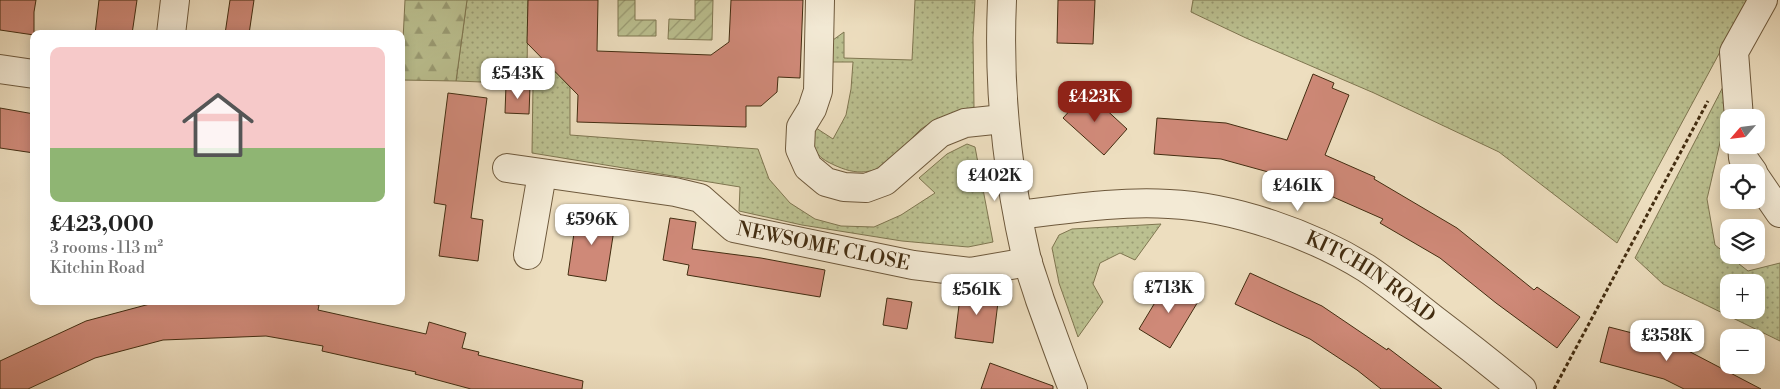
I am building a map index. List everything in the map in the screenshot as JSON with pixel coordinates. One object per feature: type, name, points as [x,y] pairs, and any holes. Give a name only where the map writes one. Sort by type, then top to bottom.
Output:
[{"type":"street","points":[[171,30],[175,0]]},
{"type":"street","points":[[820,0],[818,91],[812,109],[801,127],[800,148],[808,167],[826,182],[844,187],[866,188],[886,181],[940,132],[965,123],[1003,120]]},
{"type":"street","points":[[1002,0],[1000,47],[1003,120],[1018,215],[1028,262],[1073,389]]},
{"type":"street","points":[[1738,109],[1734,52],[1763,0]]},
{"type":"street","points":[[0,69],[30,73]]},
{"type":"street","name":"NEWSOME CLOSE","points":[[507,168],[675,192],[700,198],[734,228],[913,265],[970,272],[1028,262]]},
{"type":"street","points":[[528,255],[542,174]]},
{"type":"street","points":[[1765,191],[1780,213]]},
{"type":"street","name":"KITCHIN ROAD","points":[[1018,215],[1118,203],[1197,206],[1254,218],[1311,240],[1366,268],[1522,389]]},
{"type":"path","points":[[1554,389],[1711,95]]},
{"type":"green space","points":[[405,0],[467,0],[456,81],[405,80]]},
{"type":"green space","points":[[467,0],[528,0],[527,71],[556,72],[570,87],[570,135],[758,149],[769,179],[790,203],[815,219],[841,226],[874,227],[901,215],[935,193],[919,178],[947,154],[967,144],[975,147],[993,242],[968,247],[902,241],[802,225],[739,211],[740,187],[532,153],[533,84],[456,81]]},
{"type":"green space","points":[[618,0],[635,0],[635,20],[656,20],[656,36],[618,36]]},
{"type":"green space","points":[[695,0],[713,0],[712,40],[668,39],[669,19],[695,20]]},
{"type":"green space","points":[[915,0],[975,0],[973,38],[974,107],[954,113],[927,125],[914,136],[899,155],[878,168],[862,172],[846,170],[828,162],[819,155],[814,147],[812,142],[813,126],[833,139],[846,115],[851,89],[853,62],[831,62],[833,40],[844,32],[844,58],[912,60]]},
{"type":"green space","points":[[1193,0],[1748,0],[1617,243],[1499,152],[1374,93],[1246,38],[1191,12]]},
{"type":"green space","points":[[1727,79],[1726,109],[1720,109],[1720,143],[1707,199],[1715,245],[1720,249],[1720,264],[1739,264],[1748,271],[1780,263],[1780,341],[1765,334],[1765,329],[1755,329],[1735,319],[1765,319],[1765,274],[1720,274],[1720,312],[1663,284],[1635,258]]},
{"type":"green space","points":[[1161,224],[1135,260],[1120,253],[1100,263],[1093,284],[1103,302],[1078,337],[1059,283],[1052,248],[1059,235],[1072,229]]},
{"type":"building","points":[[0,0],[36,0],[34,30],[30,30],[30,34],[0,30]]},
{"type":"building","points":[[99,0],[137,0],[133,30],[95,30]]},
{"type":"building","points":[[230,0],[254,0],[250,30],[226,30]]},
{"type":"building","points":[[528,0],[598,0],[597,51],[711,55],[729,42],[731,0],[803,0],[800,78],[778,77],[777,92],[761,106],[746,106],[746,127],[577,122],[578,95],[527,43]]},
{"type":"building","points":[[1058,0],[1095,0],[1093,44],[1057,43]]},
{"type":"building","points":[[1313,74],[1334,83],[1332,88],[1349,95],[1325,155],[1375,177],[1374,179],[1457,228],[1534,290],[1537,287],[1580,317],[1557,348],[1496,303],[1440,258],[1380,223],[1383,219],[1290,178],[1221,159],[1154,154],[1157,118],[1226,123],[1287,140]]},
{"type":"building","points":[[506,85],[530,86],[529,114],[505,113]]},
{"type":"building","points":[[1087,92],[1127,129],[1104,155],[1063,118]]},
{"type":"building","points":[[448,93],[487,98],[471,218],[483,220],[478,261],[439,256],[446,205],[434,203]]},
{"type":"building","points":[[0,108],[30,113],[30,152],[0,148]]},
{"type":"building","points":[[577,212],[616,217],[606,281],[568,275]]},
{"type":"building","points":[[670,218],[696,222],[692,249],[761,258],[825,270],[820,297],[687,275],[689,265],[663,260]]},
{"type":"building","points":[[1250,273],[1322,306],[1387,350],[1388,348],[1442,389],[1381,389],[1357,370],[1310,339],[1235,304]]},
{"type":"building","points":[[1168,281],[1199,300],[1170,348],[1139,329]]},
{"type":"building","points":[[961,289],[999,294],[993,343],[955,338]]},
{"type":"building","points":[[887,298],[912,302],[907,329],[883,325]]},
{"type":"building","points":[[146,305],[319,305],[318,310],[426,334],[429,322],[466,333],[462,348],[479,352],[478,355],[583,381],[582,389],[471,389],[415,374],[416,372],[322,351],[323,346],[266,336],[163,340],[95,358],[28,389],[0,389],[0,361],[86,321]]},
{"type":"building","points":[[1609,327],[1675,344],[1720,368],[1720,374],[1732,374],[1761,389],[1684,389],[1664,379],[1600,362]]},
{"type":"building","points":[[990,363],[1053,386],[1053,389],[981,389]]}]
